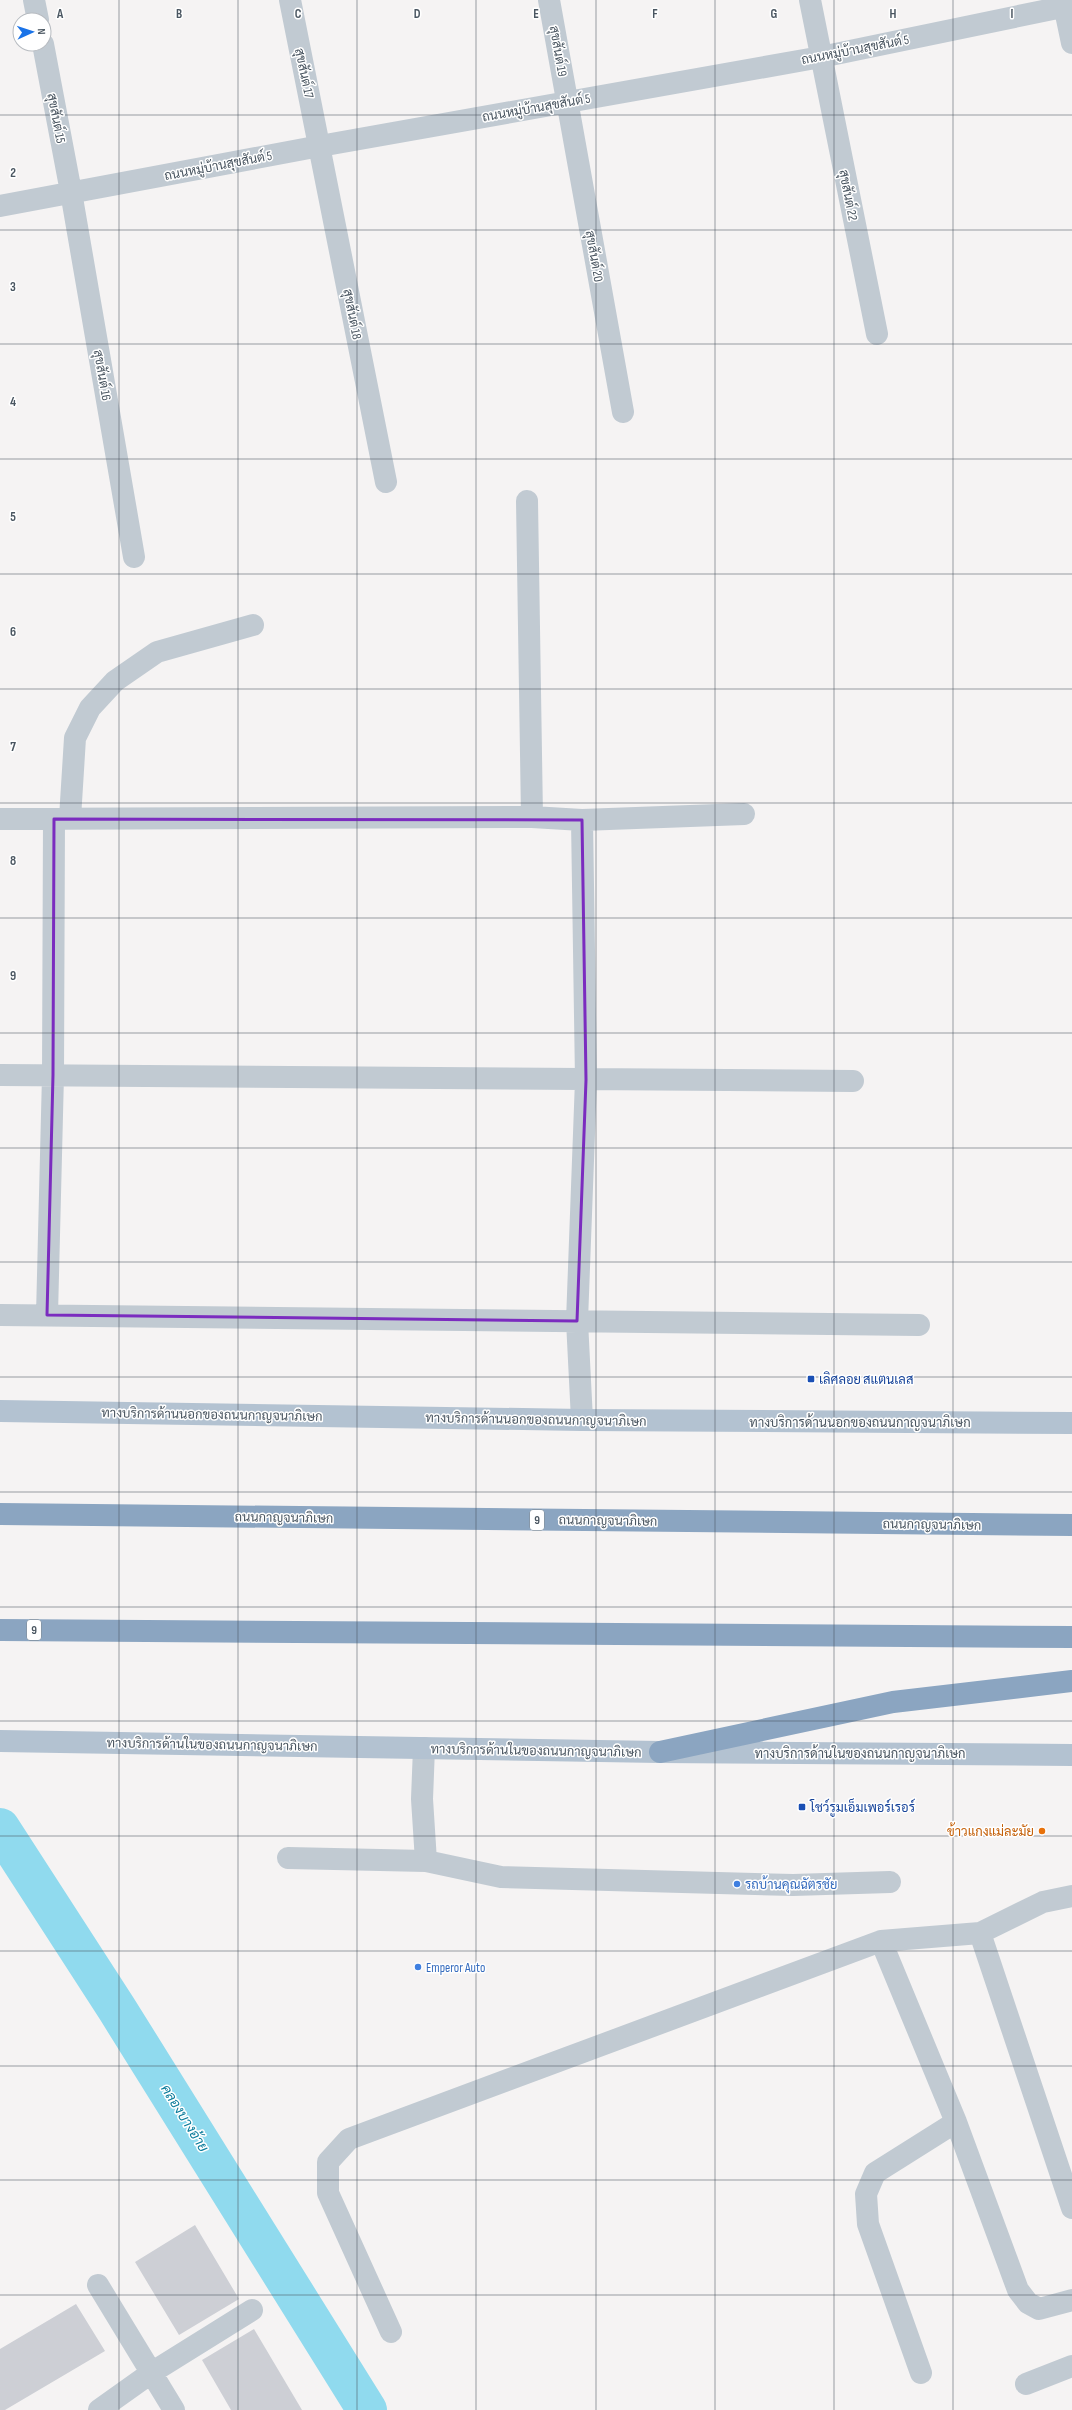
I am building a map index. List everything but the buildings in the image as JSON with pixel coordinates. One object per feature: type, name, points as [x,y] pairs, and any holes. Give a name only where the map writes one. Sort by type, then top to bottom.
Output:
[{"type":"highway","name":"ถนนกาญจนาภิเษก","points":[[1,1514],[1072,1526]]},
{"type":"highway","name":"9","points":[[0,1630],[1072,1638]]},
{"type":"highway","points":[[660,1752],[893,1702],[1072,1681]]},
{"type":"main road","name":"ทางบริการด้านนอกของถนนกาญจนาภิเษก","points":[[0,1411],[582,1420],[1072,1423]]},
{"type":"main road","name":"ทางบริการด้านในของถนนกาญจนาภิเษก","points":[[0,1741],[660,1752],[1072,1755]]},
{"type":"street","points":[[34,0],[36,12]]},
{"type":"street","name":"สุขสันต์ 17","points":[[290,0],[320,146]]},
{"type":"street","name":"สุขสันต์ 19","points":[[549,0],[568,101]]},
{"type":"street","name":"สุขสันต์ 22","points":[[810,0],[877,334]]},
{"type":"street","points":[[1067,4],[1072,43]]},
{"type":"street","name":"ถนนหมู่บ้านสุขสันต์ 5","points":[[0,206],[320,146],[821,57],[1067,4]]},
{"type":"street","name":"สุขสันต์ 15","points":[[45,52],[72,192]]},
{"type":"street","name":"สุขสันต์ 20","points":[[568,101],[623,412]]},
{"type":"street","name":"สุขสันต์ 18","points":[[320,146],[386,482]]},
{"type":"street","name":"สุขสันต์ 16","points":[[72,192],[134,557]]},
{"type":"street","points":[[527,501],[532,817]]},
{"type":"street","points":[[47,1314],[62,818],[75,738],[90,708],[115,681],[157,652],[253,625]]},
{"type":"street","points":[[0,819],[532,817],[582,820],[744,814]]},
{"type":"street","points":[[582,820],[586,1080],[577,1321],[582,1420]]},
{"type":"street","points":[[0,1075],[853,1081]]},
{"type":"street","points":[[0,1315],[47,1314],[919,1325]]},
{"type":"street","points":[[424,1748],[422,1799],[426,1861]]},
{"type":"street","points":[[288,1858],[426,1861],[501,1876],[785,1885],[890,1882]]},
{"type":"street","points":[[391,2332],[328,2193],[328,2162],[349,2139],[881,1940],[980,1934],[1043,1902],[1072,1896]]},
{"type":"street","points":[[980,1934],[1072,2208]]},
{"type":"street","points":[[881,1940],[956,2122],[1018,2290],[1028,2302],[1039,2309],[1072,2300]]},
{"type":"street","points":[[921,2373],[868,2224],[866,2194],[875,2173],[956,2122]]},
{"type":"street","points":[[98,2285],[174,2410]]},
{"type":"street","points":[[99,2410],[151,2373],[252,2310]]},
{"type":"street","points":[[1026,2384],[1072,2366]]},
{"type":"highlighted area","points":[[54,819],[582,820],[586,1080],[577,1321],[47,1315],[53,1075]]},
{"type":"waterway","name":"คลองบางอ้าย","points":[[0,1828],[117,2009],[367,2410]]},
{"type":"place","name":"เลิศลอย สแตนเลส","points":[[811,1379]]},
{"type":"place","name":"โชว์รูมเอ็มเพอร์เรอร์","points":[[802,1807]]},
{"type":"place","name":"ข้าวแกงแม่ละมัย","points":[[1042,1831]]},
{"type":"place","name":"รถบ้านคุณฉัตรชัย","points":[[737,1884]]},
{"type":"place","name":"Emperor Auto","points":[[418,1967]]}]
